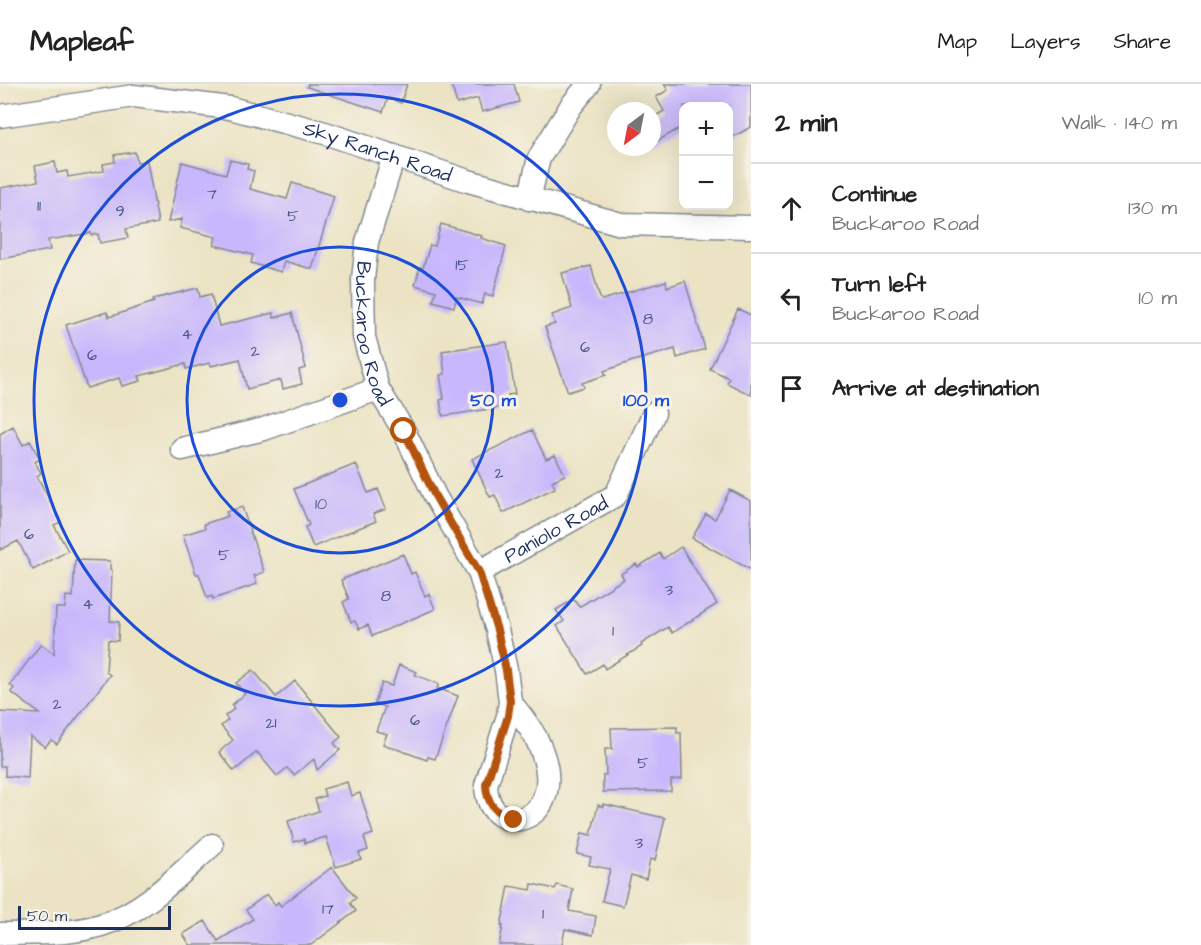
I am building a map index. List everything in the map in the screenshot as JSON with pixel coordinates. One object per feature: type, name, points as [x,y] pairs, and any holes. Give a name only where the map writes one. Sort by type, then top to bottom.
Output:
[{"type":"street","points":[[529,199],[539,158],[571,106],[589,84]]},
{"type":"street","name":"Sky Ranch Road","points":[[0,116],[134,90],[230,108],[325,133],[465,180],[621,224],[751,227]]},
{"type":"street","name":"Buckaroo Road","points":[[394,156],[367,242],[363,280],[364,338],[378,389],[404,431],[435,496],[479,572],[497,630],[510,701],[508,716],[486,785],[486,795],[491,807],[514,820],[526,818],[537,811],[547,791],[547,778],[537,739],[510,701]]},
{"type":"street","points":[[182,449],[264,429],[378,389]]},
{"type":"street","name":"Paniolo Road","points":[[479,572],[616,495],[654,412]]},
{"type":"street","points":[[0,934],[72,931],[101,926],[120,918],[150,900],[212,845]]},
{"type":"building","points":[[308,84],[407,84],[401,103],[388,98],[383,112],[307,87]]},
{"type":"building","points":[[451,84],[514,84],[519,102],[482,112],[478,98],[457,104]]},
{"type":"building","points":[[664,84],[751,84],[751,127],[733,137],[733,102],[679,102],[679,129],[661,139],[661,113],[664,111],[661,102],[656,97],[668,90]]},
{"type":"building","points":[[135,152],[137,162],[147,161],[158,223],[126,229],[128,238],[100,243],[98,234],[91,235],[91,233],[48,240],[50,250],[0,259],[0,188],[38,181],[35,166],[55,162],[57,173],[67,171],[68,177],[104,171],[103,164],[115,162],[114,155]]},
{"type":"building","points":[[230,160],[248,164],[247,169],[254,171],[250,189],[287,199],[292,183],[334,196],[312,269],[284,261],[281,272],[251,263],[253,255],[214,245],[216,237],[180,228],[182,219],[168,222],[182,162],[226,174]]},
{"type":"building","points":[[441,224],[506,246],[493,296],[485,294],[482,304],[457,297],[454,307],[433,301],[436,291],[415,285],[430,245],[435,246]]},
{"type":"building","points":[[591,266],[602,300],[666,281],[667,287],[685,281],[705,349],[677,358],[675,349],[633,361],[604,371],[606,375],[582,383],[584,387],[568,392],[545,327],[555,324],[552,315],[572,308],[562,273]]},
{"type":"building","points":[[198,288],[200,297],[211,294],[219,326],[273,313],[274,318],[292,313],[306,368],[299,370],[302,384],[283,389],[281,380],[247,389],[240,359],[186,369],[185,364],[139,376],[141,381],[122,386],[119,378],[87,388],[66,325],[107,312],[109,317],[154,302],[153,299]]},
{"type":"building","points":[[738,309],[751,315],[751,395],[727,383],[729,378],[710,369]]},
{"type":"building","points":[[507,342],[515,394],[508,395],[510,406],[443,416],[440,400],[444,399],[440,375],[445,374],[442,351]]},
{"type":"building","points":[[13,426],[23,445],[30,441],[40,459],[35,462],[41,473],[37,476],[61,522],[54,525],[68,551],[33,570],[18,541],[0,550],[0,434]]},
{"type":"building","points":[[532,430],[546,459],[555,455],[565,475],[552,481],[555,488],[503,513],[495,495],[490,497],[472,459]]},
{"type":"building","points":[[356,464],[368,493],[378,489],[386,509],[373,514],[376,521],[313,547],[305,527],[309,525],[294,489]]},
{"type":"building","points":[[730,490],[751,501],[751,570],[692,538],[706,514],[715,519]]},
{"type":"building","points":[[242,507],[264,572],[254,576],[257,584],[213,599],[212,596],[207,598],[183,535],[205,528],[204,524],[228,516],[226,512]]},
{"type":"building","points":[[681,547],[717,604],[672,633],[668,627],[605,669],[603,664],[587,674],[557,626],[564,621],[556,610],[574,599],[579,607],[624,579],[621,574],[636,564],[638,567],[660,553],[663,559]]},
{"type":"building","points":[[403,554],[411,574],[415,572],[425,596],[429,594],[435,609],[372,636],[368,625],[359,629],[355,621],[351,622],[343,602],[349,599],[341,580]]},
{"type":"building","points":[[75,560],[110,561],[112,570],[110,621],[119,622],[118,641],[108,640],[106,672],[110,675],[57,744],[51,740],[45,747],[30,736],[28,778],[5,776],[5,766],[0,766],[0,712],[40,714],[11,692],[14,688],[10,685],[41,644],[54,654],[56,608],[65,608],[66,596],[73,597]]},
{"type":"building","points":[[399,665],[417,672],[415,675],[439,684],[437,688],[458,696],[435,759],[428,757],[427,760],[383,744],[387,734],[376,731],[385,707],[375,703],[382,683],[392,686]]},
{"type":"building","points":[[253,670],[276,697],[295,681],[341,737],[334,743],[340,750],[317,770],[314,759],[294,775],[287,768],[277,776],[257,752],[234,771],[219,752],[233,740],[221,726],[228,720],[225,716],[234,709],[232,705],[245,694],[236,683]]},
{"type":"building","points":[[677,727],[677,733],[681,733],[682,779],[671,780],[671,791],[603,792],[603,775],[606,775],[605,749],[612,749],[611,728]]},
{"type":"building","points":[[347,782],[351,796],[360,793],[373,834],[364,837],[368,850],[359,853],[361,859],[336,867],[326,837],[305,843],[304,839],[294,842],[288,821],[319,811],[315,799],[325,796],[323,789]]},
{"type":"building","points":[[603,804],[665,818],[655,860],[650,859],[646,879],[631,875],[623,906],[602,901],[610,869],[589,865],[591,857],[577,854],[582,833],[591,835],[598,805],[603,807]]},
{"type":"building","points":[[332,867],[356,898],[350,903],[356,911],[311,945],[190,945],[183,934],[205,921],[218,941],[253,919],[246,910],[267,894],[275,905],[278,902],[281,906]]},
{"type":"building","points":[[532,884],[555,889],[557,885],[573,889],[569,911],[596,916],[593,935],[565,929],[562,945],[499,945],[509,886],[531,890]]},
{"type":"route","points":[[404,431],[435,496],[479,572],[497,630],[510,701],[508,716],[486,785],[486,795],[491,807],[514,820]]}]
